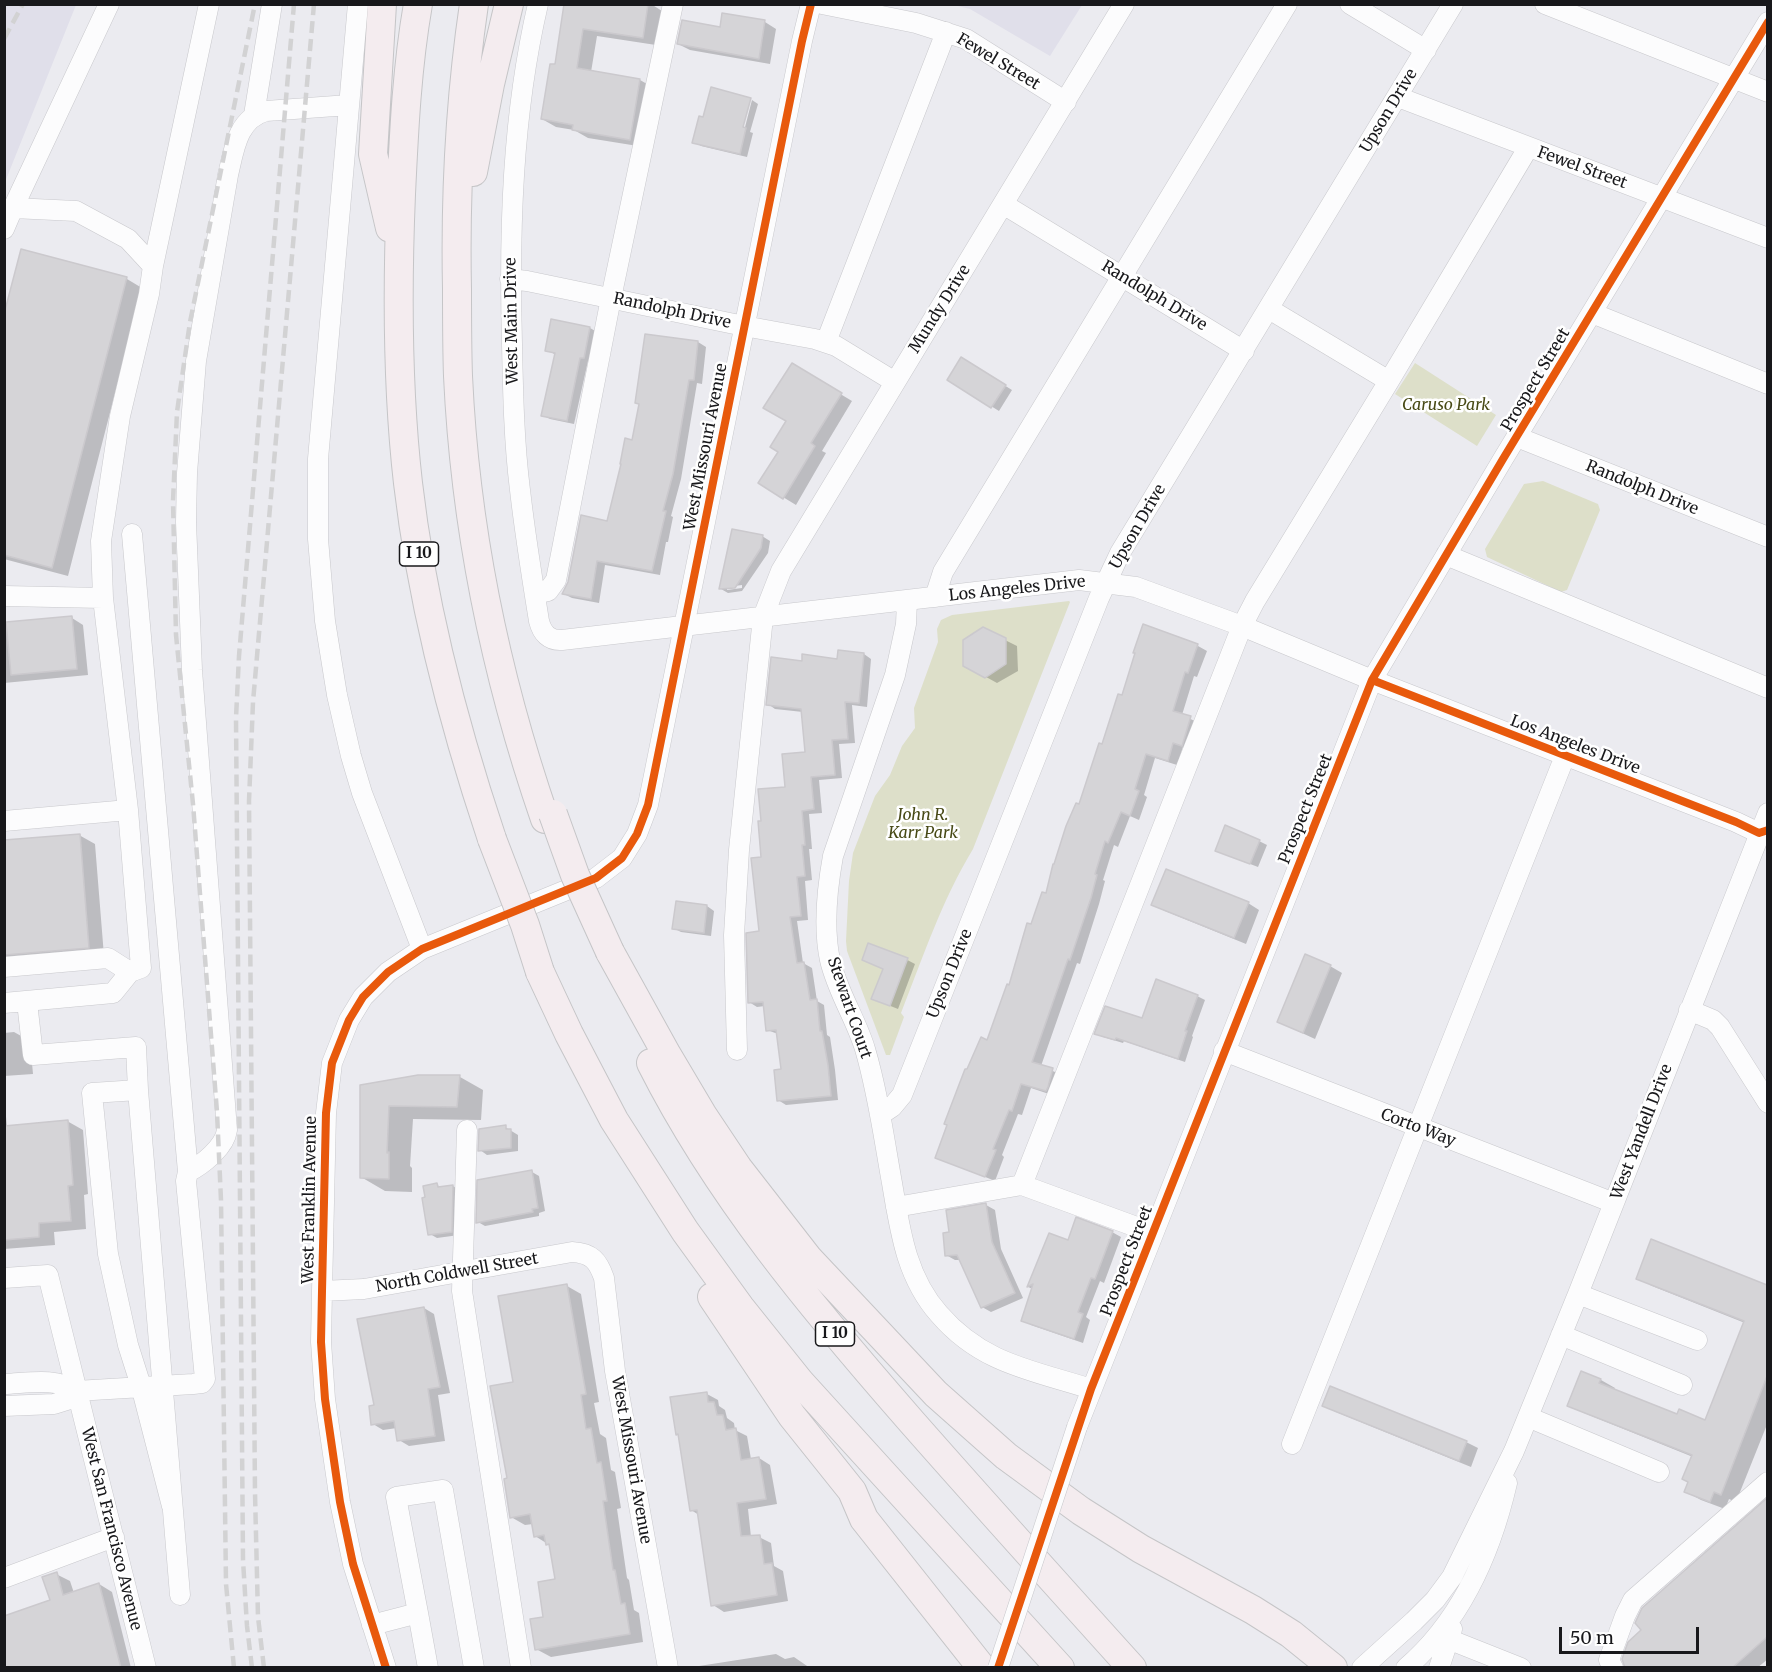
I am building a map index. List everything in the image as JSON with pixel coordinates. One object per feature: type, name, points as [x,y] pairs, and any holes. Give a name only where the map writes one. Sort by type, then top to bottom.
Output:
[{"type":"highway","points":[[382,4],[373,154],[398,260]]},
{"type":"highway","name":"I 10","points":[[418,4],[410,47],[405,105],[398,260],[400,373],[408,482],[433,631],[452,714],[492,839],[525,925],[540,972],[614,1120],[685,1232],[740,1307],[800,1382],[1060,1668]]},
{"type":"highway","name":"I 10","points":[[474,4],[461,122],[456,257],[458,376],[466,464],[478,557],[506,689],[549,817],[572,896],[605,954],[675,1110],[763,1243],[850,1351],[1132,1668]]},
{"type":"highway","points":[[456,257],[490,84],[509,4]]},
{"type":"highway","points":[[605,954],[696,1104],[744,1176],[808,1258],[936,1394],[1006,1456],[1082,1511],[1141,1549],[1253,1610],[1291,1634],[1333,1668]]},
{"type":"highway","points":[[685,1232],[705,1287],[745,1347],[800,1427],[852,1491],[864,1519],[982,1668]]},
{"type":"street","points":[[4,229],[109,4]]},
{"type":"street","points":[[4,1003],[113,993],[129,972],[141,968],[128,810],[103,598],[101,541],[120,416],[149,294],[209,4]]},
{"type":"street","points":[[254,115],[272,4]]},
{"type":"street","points":[[358,4],[318,459],[318,539],[326,621],[337,695],[351,756],[362,793],[422,949]]},
{"type":"street","name":"West Main Drive","points":[[538,4],[529,43],[519,111],[513,176],[510,279],[513,397],[520,488],[539,621],[547,636]]},
{"type":"street","points":[[535,594],[548,591],[556,580],[611,298],[673,4]]},
{"type":"street","name":"West Missouri Avenue","points":[[596,878],[622,858],[637,834],[648,805],[811,4]]},
{"type":"street","name":"Fewel Street","points":[[822,4],[916,23],[946,32],[975,44],[1066,102]]},
{"type":"street","name":"Mundy Drive","points":[[737,1050],[735,935],[739,850],[763,616],[781,571],[1124,4]]},
{"type":"street","points":[[935,597],[944,572],[1287,4]]},
{"type":"street","points":[[1350,4],[1426,50]]},
{"type":"street","name":"Upson Drive","points":[[880,1115],[892,1107],[902,1095],[1120,553],[1454,4]]},
{"type":"street","points":[[1545,4],[1767,92]]},
{"type":"street","name":"Prospect Street","points":[[998,1668],[1091,1389],[1372,680],[1767,22]]},
{"type":"street","points":[[826,342],[946,32]]},
{"type":"street","name":"Fewel Street","points":[[1398,97],[1767,238]]},
{"type":"street","points":[[188,1172],[195,1169],[223,1143],[227,1130],[192,670],[186,522],[187,473],[196,361],[228,175],[238,136],[243,126],[254,115],[266,111],[349,105]]},
{"type":"street","points":[[1022,1185],[1242,626],[1528,148]]},
{"type":"street","name":"Randolph Drive","points":[[1003,204],[1244,351]]},
{"type":"street","points":[[13,208],[76,211],[128,239],[153,266]]},
{"type":"street","name":"Randolph Drive","points":[[510,279],[826,342],[895,382]]},
{"type":"street","points":[[1269,309],[1389,381]]},
{"type":"street","points":[[1592,313],[1767,384]]},
{"type":"street","name":"Randolph Drive","points":[[1517,437],[1767,537]]},
{"type":"street","points":[[4,1384],[53,1382],[76,1391],[193,1384],[202,1383],[204,1379],[132,534]]},
{"type":"street","points":[[1446,555],[1767,688]]},
{"type":"street","name":"Los Angeles Drive","points":[[547,636],[557,640],[1079,580],[1136,587],[1242,626],[1372,680],[1736,822],[1765,837]]},
{"type":"street","points":[[4,596],[103,598]]},
{"type":"street","name":"Stewart Court","points":[[907,601],[906,624],[895,675],[833,856],[828,881],[827,931],[830,961],[865,1049],[880,1115],[903,1245],[915,1277],[938,1314],[958,1334],[978,1349],[1007,1364],[1091,1389]]},
{"type":"street","points":[[1292,1444],[1566,756]]},
{"type":"street","points":[[4,821],[128,810]]},
{"type":"street","name":"West Yandell Drive","points":[[1362,1668],[1435,1600],[1452,1577],[1514,1451],[1562,1335],[1689,1010],[1765,837],[1767,813]]},
{"type":"street","name":"West Franklin Avenue","points":[[386,1668],[351,1554],[339,1502],[331,1451],[321,1342],[326,1113],[332,1063],[349,1020],[363,998],[388,972],[422,949],[596,878]]},
{"type":"street","points":[[4,967],[108,958],[129,972]]},
{"type":"street","points":[[27,1002],[33,1055],[136,1047],[133,1090],[160,1341],[180,1595]]},
{"type":"street","points":[[1689,1010],[1713,1020],[1720,1026],[1767,1103]]},
{"type":"street","name":"Corto Way","points":[[1224,1051],[1614,1203]]},
{"type":"street","points":[[133,1090],[92,1094],[108,1254],[128,1345],[172,1506]]},
{"type":"street","points":[[467,1130],[462,1290],[521,1668]]},
{"type":"street","points":[[896,1207],[1022,1185],[1153,1233]]},
{"type":"street","name":"North Coldwell Street","points":[[322,1291],[364,1289],[572,1252],[582,1252],[590,1256]]},
{"type":"street","name":"West Missouri Avenue","points":[[590,1256],[599,1264],[604,1278],[615,1371],[668,1668]]},
{"type":"street","name":"West San Francisco Avenue","points":[[4,1278],[48,1275],[146,1668]]},
{"type":"street","points":[[1578,1294],[1696,1340]]},
{"type":"street","points":[[1562,1335],[1682,1385]]},
{"type":"street","points":[[128,1345],[160,1341]]},
{"type":"street","points":[[4,1406],[54,1404],[70,1399],[76,1391]]},
{"type":"street","points":[[1528,1417],[1659,1472]]},
{"type":"street","name":"West Yandell Drive","points":[[1406,1668],[1424,1652],[1464,1598],[1478,1571],[1500,1511],[1514,1451]]},
{"type":"street","points":[[1613,1668],[1609,1660],[1633,1600],[1767,1482]]},
{"type":"street","points":[[428,1668],[396,1497],[443,1490],[474,1668]]},
{"type":"street","points":[[4,1578],[114,1537]]},
{"type":"street","points":[[1439,1668],[1464,1598]]},
{"type":"street","points":[[372,1625],[418,1613]]},
{"type":"street","points":[[1448,1639],[1521,1668]]},
{"type":"shaded area","points":[[1082,4],[1050,56],[970,9],[954,5]]},
{"type":"shaded area","points":[[4,5],[76,5],[5,182]]},
{"type":"green space","name":"Caruso Park","points":[[1415,363],[1496,415],[1477,446],[1395,394]]},
{"type":"green space","points":[[1543,481],[1598,504],[1600,510],[1567,590],[1561,592],[1487,557],[1485,549],[1524,484]]},
{"type":"green space","name":"John R. Karr Park","points":[[1069,601],[973,849],[942,909],[925,950],[901,1013],[904,1017],[890,1055],[886,1055],[847,951],[849,881],[853,853],[875,796],[890,775],[902,746],[915,728],[914,708],[938,642],[937,629],[941,620],[952,615]]},
{"type":"building","points":[[564,4],[648,4],[643,38],[583,29],[577,68],[640,79],[630,140],[572,130],[573,125],[541,119],[550,64],[555,64]]},
{"type":"building","points":[[722,13],[765,20],[759,59],[677,44],[682,20],[720,27]]},
{"type":"building","points":[[711,87],[751,98],[743,127],[746,128],[740,154],[692,143],[699,116],[703,117]]},
{"type":"building","points":[[21,249],[127,277],[52,568],[4,555],[4,314]]},
{"type":"building","points":[[551,319],[590,327],[584,358],[580,358],[567,421],[541,416],[555,353],[545,351]]},
{"type":"building","points":[[645,334],[698,341],[694,380],[689,380],[673,474],[663,511],[666,511],[652,571],[597,561],[591,599],[562,594],[568,582],[581,515],[607,521],[625,438],[632,440],[639,404],[635,403]]},
{"type":"building","points":[[961,357],[1006,385],[991,408],[947,380]]},
{"type":"building","points":[[792,363],[842,393],[811,443],[815,446],[783,499],[758,483],[778,452],[770,447],[786,421],[763,408]]},
{"type":"building","points":[[732,529],[763,535],[761,548],[735,588],[719,589]]},
{"type":"building","points":[[72,616],[77,669],[11,675],[6,622]]},
{"type":"building","points":[[1143,624],[1198,644],[1188,673],[1185,672],[1173,711],[1191,716],[1182,746],[1173,743],[1168,761],[1146,754],[1135,789],[1139,791],[1130,816],[1121,812],[1108,843],[1105,841],[1095,874],[1097,875],[1091,898],[1032,1062],[1053,1068],[1048,1087],[1046,1091],[1021,1084],[1012,1111],[1009,1110],[993,1149],[996,1150],[985,1177],[935,1158],[947,1125],[944,1124],[965,1069],[981,1037],[987,1040],[1007,984],[1009,985],[1027,923],[1031,924],[1042,892],[1046,893],[1066,826],[1076,803],[1079,804],[1118,694],[1122,695]]},
{"type":"building","points":[[983,627],[1006,638],[1006,664],[985,678],[963,666],[963,640]]},
{"type":"building","points":[[838,650],[864,653],[859,703],[845,702],[848,739],[832,740],[835,775],[811,777],[814,809],[802,811],[805,876],[797,877],[801,916],[790,917],[797,963],[804,962],[810,1000],[817,999],[831,1096],[777,1101],[774,1070],[781,1069],[776,1030],[766,1031],[763,1002],[748,1003],[746,933],[759,931],[751,858],[761,857],[758,789],[785,787],[782,754],[805,752],[801,709],[766,705],[771,657],[802,661],[802,654],[837,659]]},
{"type":"building","points":[[1225,825],[1260,840],[1250,864],[1215,851]]},
{"type":"building","points":[[80,834],[89,948],[4,955],[4,840]]},
{"type":"building","points":[[1166,869],[1249,902],[1234,938],[1151,905]]},
{"type":"building","points":[[676,901],[707,905],[704,933],[672,929]]},
{"type":"building","points":[[868,943],[908,958],[890,1006],[871,999],[883,969],[862,960]]},
{"type":"building","points":[[1305,954],[1331,965],[1303,1033],[1277,1022]]},
{"type":"building","points":[[1156,979],[1198,995],[1178,1059],[1116,1038],[1115,1040],[1094,1034],[1105,1006],[1142,1018]]},
{"type":"building","points":[[418,1075],[460,1075],[457,1107],[389,1106],[387,1153],[389,1152],[389,1179],[360,1178],[360,1085]]},
{"type":"building","points":[[68,1120],[73,1185],[68,1186],[71,1221],[39,1223],[39,1237],[4,1240],[4,1126]]},
{"type":"building","points":[[506,1125],[506,1129],[511,1129],[511,1148],[478,1151],[479,1129]]},
{"type":"building","points":[[532,1170],[538,1208],[532,1209],[533,1212],[476,1223],[477,1180]]},
{"type":"building","points":[[437,1183],[438,1187],[453,1185],[452,1232],[428,1235],[422,1198],[425,1197],[423,1186]]},
{"type":"building","points":[[986,1203],[992,1242],[1015,1293],[981,1308],[957,1255],[945,1256],[943,1233],[949,1232],[946,1210]]},
{"type":"building","points":[[1076,1217],[1113,1231],[1095,1279],[1091,1278],[1078,1312],[1083,1314],[1074,1339],[1021,1321],[1033,1284],[1027,1287],[1049,1233],[1068,1240]]},
{"type":"building","points":[[1651,1239],[1767,1285],[1767,1376],[1721,1495],[1714,1492],[1710,1502],[1684,1492],[1688,1482],[1682,1479],[1692,1455],[1567,1406],[1581,1371],[1601,1379],[1599,1383],[1677,1414],[1679,1409],[1705,1420],[1744,1321],[1636,1279]]},
{"type":"building","points":[[567,1284],[586,1394],[581,1395],[586,1429],[591,1428],[597,1463],[601,1462],[607,1501],[603,1501],[613,1570],[615,1570],[621,1604],[625,1603],[630,1634],[535,1650],[530,1619],[543,1617],[538,1582],[555,1579],[549,1544],[546,1545],[544,1535],[534,1537],[530,1514],[510,1518],[504,1479],[507,1478],[490,1386],[513,1382],[498,1296]]},
{"type":"building","points":[[424,1307],[440,1387],[428,1389],[435,1436],[397,1441],[394,1421],[371,1425],[369,1406],[374,1405],[357,1319]]},
{"type":"building","points":[[1330,1386],[1467,1441],[1459,1461],[1322,1406]]},
{"type":"building","points":[[707,1392],[708,1402],[714,1402],[717,1415],[723,1415],[726,1430],[736,1428],[741,1460],[759,1457],[766,1499],[737,1503],[741,1536],[760,1535],[764,1564],[772,1563],[777,1595],[711,1606],[697,1510],[690,1511],[670,1397]]},
{"type":"building","points":[[1767,1498],[1767,1637],[1732,1668],[1625,1668],[1622,1659],[1628,1642],[1641,1630],[1635,1623],[1642,1608]]},
{"type":"building","points":[[57,1572],[63,1595],[99,1583],[121,1668],[4,1668],[4,1616],[50,1600],[42,1577]]},
{"type":"railway","points":[[4,39],[23,4]]},
{"type":"railway","points":[[234,1668],[226,1584],[221,1200],[217,1112],[193,804],[176,635],[173,501],[177,412],[190,322],[255,4]]},
{"type":"railway","points":[[252,1668],[243,1560],[236,718],[239,656],[294,4]]},
{"type":"railway","points":[[264,1668],[258,1617],[255,1493],[249,801],[253,702],[314,4]]},
{"type":"cycle path","points":[[386,1668],[353,1564],[340,1502],[325,1399],[321,1342],[322,1291],[326,1113],[332,1063],[349,1020],[363,997],[388,972],[422,949],[596,878],[622,858],[637,834],[648,805],[811,4]]},
{"type":"cycle path","points":[[998,1668],[1091,1389],[1372,680],[1768,22]]},
{"type":"cycle path","points":[[1372,680],[1759,833],[1768,830]]}]
